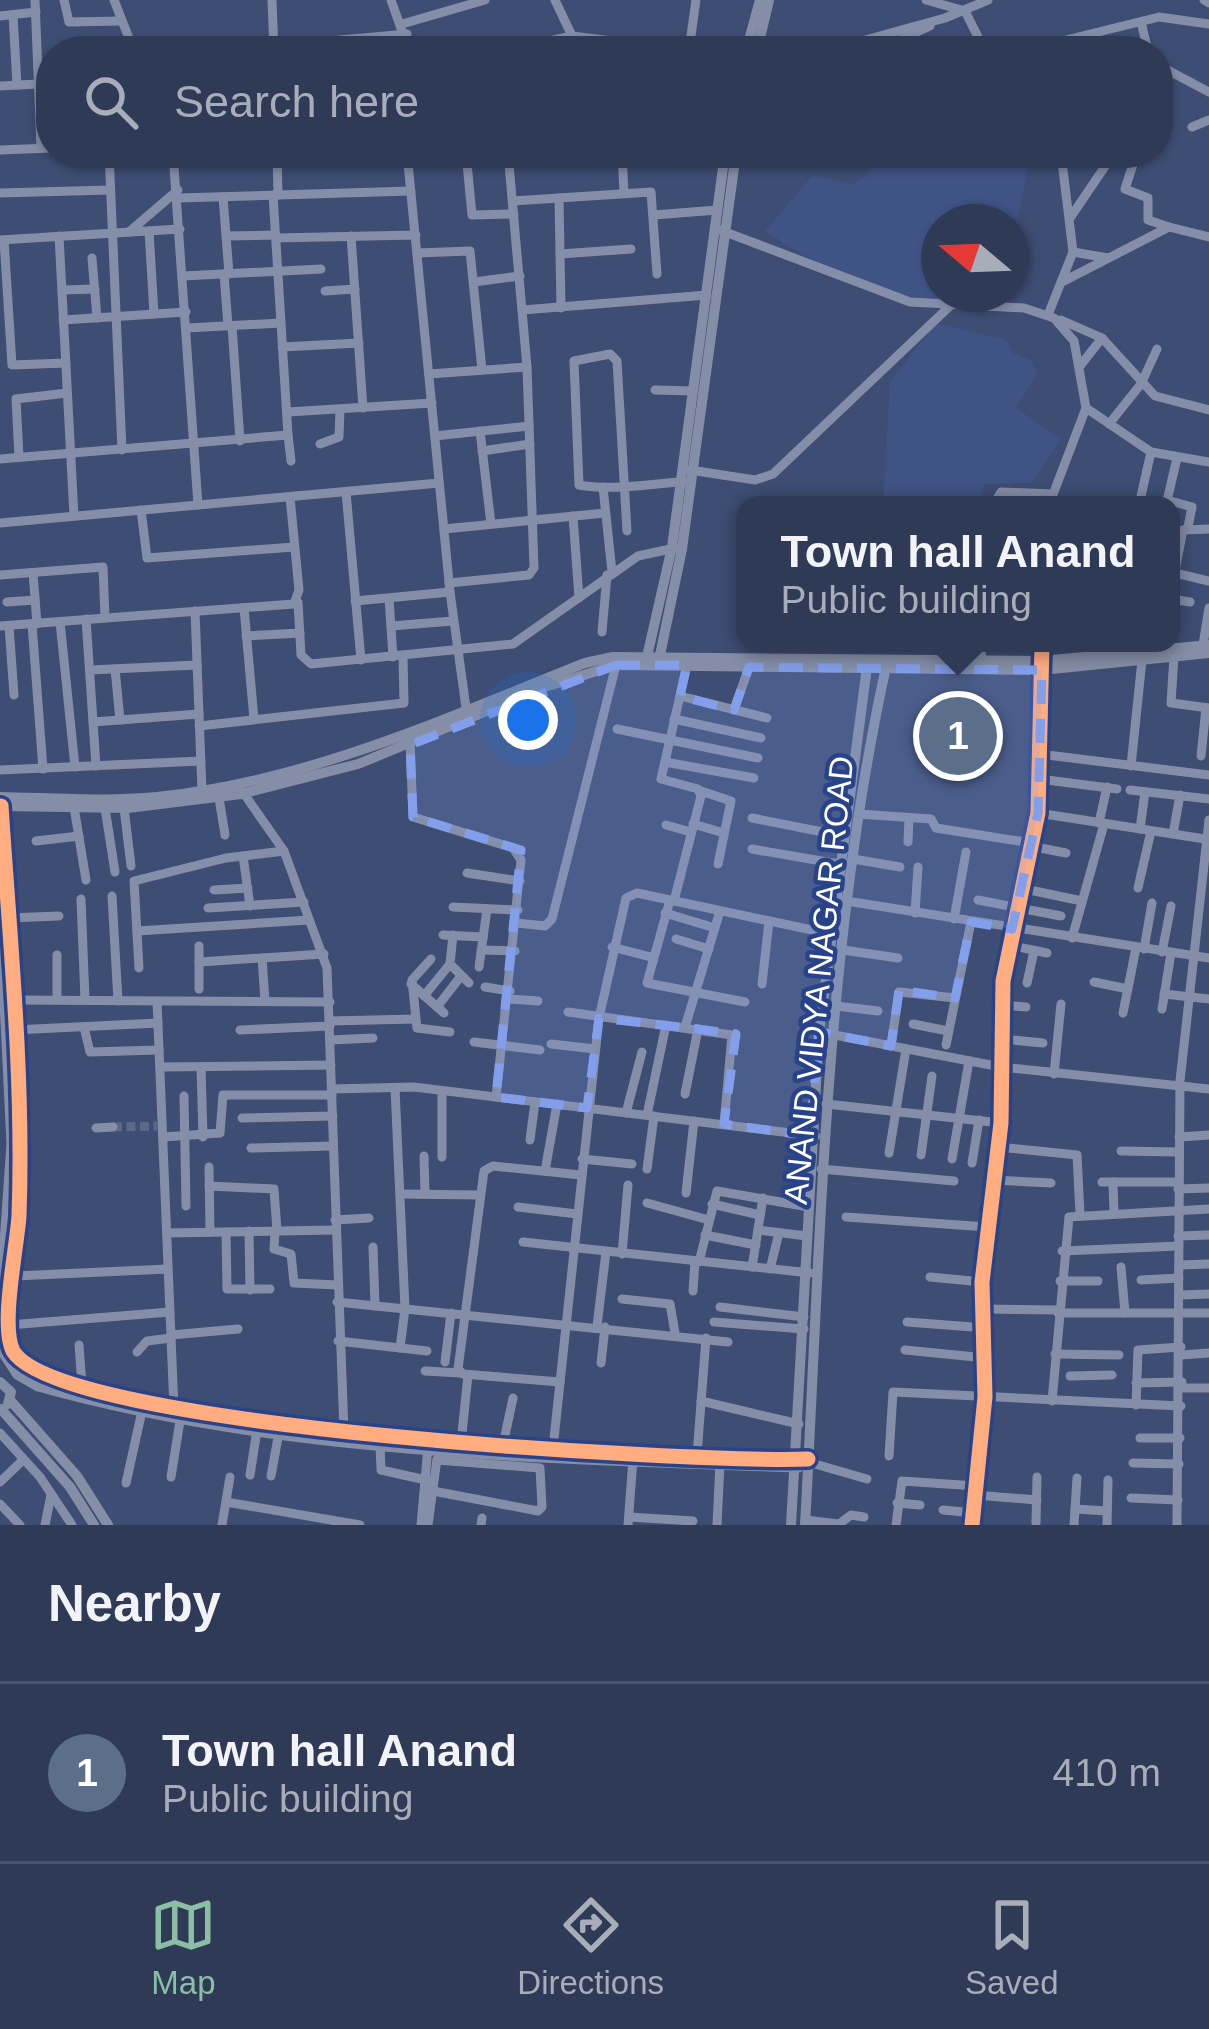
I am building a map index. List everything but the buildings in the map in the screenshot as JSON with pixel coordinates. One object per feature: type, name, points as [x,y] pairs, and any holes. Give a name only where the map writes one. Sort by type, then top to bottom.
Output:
[{"type":"main road","points":[[752,36],[765,0]]},
{"type":"main road","points":[[759,36],[765,0]]},
{"type":"main road","points":[[653,659],[688,476],[723,168]]},
{"type":"main road","points":[[688,476],[707,295],[733,168]]},
{"type":"main road","points":[[0,803],[153,798],[240,789],[358,764],[585,663],[653,659],[1042,666],[1142,660],[1207,648]]},
{"type":"main road","points":[[886,664],[981,658],[1042,666],[1170,652]]},
{"type":"main road","points":[[467,715],[584,672],[653,659],[749,667],[867,663]]},
{"type":"main road","name":"ANAND VIDYA NAGAR ROAD","points":[[805,1522],[812,1273],[821,1169],[816,1136],[826,1103],[843,950],[839,864],[867,663]]},
{"type":"main road","name":"ANAND VIDYA NAGAR ROAD","points":[[790,1525],[804,1323],[812,1273],[807,1236],[819,1032],[831,934],[853,860],[886,664]]},
{"type":"main road","points":[[0,803],[124,808],[219,798],[240,789]]},
{"type":"main road","points":[[4,1384],[4,1406],[94,1525]]},
{"type":"main road","points":[[4,1406],[77,1475],[108,1525]]},
{"type":"street","points":[[64,0],[69,22],[122,21]]},
{"type":"street","points":[[114,0],[128,36]]},
{"type":"street","points":[[432,0],[436,12]]},
{"type":"street","points":[[380,36],[436,12],[484,0]]},
{"type":"street","points":[[555,0],[572,36]]},
{"type":"street","points":[[693,36],[696,0]]},
{"type":"street","points":[[926,0],[965,11],[978,36]]},
{"type":"street","points":[[880,36],[988,0]]},
{"type":"street","points":[[274,1],[274,36]]},
{"type":"street","points":[[396,1],[406,36]]},
{"type":"street","points":[[0,16],[35,6],[36,36]]},
{"type":"street","points":[[13,15],[17,85]]},
{"type":"street","points":[[1083,36],[1159,16],[1209,24]]},
{"type":"street","points":[[907,36],[945,18]]},
{"type":"street","points":[[1141,22],[1144,36]]},
{"type":"street","points":[[1173,73],[1209,92]]},
{"type":"street","points":[[0,86],[36,84]]},
{"type":"street","points":[[1192,127],[1209,120]]},
{"type":"street","points":[[0,150],[36,148]]},
{"type":"street","points":[[109,168],[122,450]]},
{"type":"street","points":[[176,168],[198,505]]},
{"type":"street","points":[[277,168],[275,236],[291,461]]},
{"type":"street","points":[[409,168],[449,588],[467,715]]},
{"type":"street","points":[[467,168],[472,215],[514,214]]},
{"type":"street","points":[[356,601],[532,573],[530,426],[510,168]]},
{"type":"street","points":[[623,168],[624,193]]},
{"type":"street","points":[[1051,317],[1072,252],[1062,168]]},
{"type":"street","points":[[1069,220],[1104,168]]},
{"type":"street","points":[[1132,168],[1125,189],[1148,198],[1148,220],[1209,237]]},
{"type":"street","points":[[0,194],[110,190]]},
{"type":"street","points":[[128,232],[178,194],[411,191]]},
{"type":"street","points":[[513,201],[651,192],[657,274]]},
{"type":"street","points":[[223,197],[240,441]]},
{"type":"street","points":[[559,198],[561,308]]},
{"type":"street","points":[[654,215],[717,210]]},
{"type":"street","points":[[1064,280],[1169,227]]},
{"type":"street","points":[[66,363],[12,365],[2,240],[180,229]]},
{"type":"street","points":[[719,230],[890,296],[921,301]]},
{"type":"street","points":[[149,231],[154,314]]},
{"type":"street","points":[[226,236],[416,235]]},
{"type":"street","points":[[59,236],[74,516]]},
{"type":"street","points":[[351,236],[363,408]]},
{"type":"street","points":[[418,253],[466,249],[474,282],[482,370]]},
{"type":"street","points":[[560,254],[631,249]]},
{"type":"street","points":[[1072,252],[1108,258]]},
{"type":"street","points":[[92,258],[97,318]]},
{"type":"street","points":[[183,276],[321,269]]},
{"type":"street","points":[[474,282],[520,276]]},
{"type":"street","points":[[62,290],[94,289]]},
{"type":"street","points":[[325,291],[355,289]]},
{"type":"street","points":[[523,310],[707,295]]},
{"type":"street","points":[[1029,310],[1102,338],[1141,384],[1170,403],[1209,410]]},
{"type":"street","points":[[63,320],[185,312]]},
{"type":"street","points":[[627,531],[623,486],[617,361],[610,354],[578,359],[571,368],[577,482],[603,487],[623,486],[688,476],[754,480],[773,474],[944,312]]},
{"type":"street","points":[[1051,317],[1074,341],[1086,408],[1052,496]]},
{"type":"street","points":[[187,328],[281,323]]},
{"type":"street","points":[[1080,366],[1102,338]]},
{"type":"street","points":[[282,347],[359,343]]},
{"type":"street","points":[[1109,424],[1141,384],[1157,350]]},
{"type":"street","points":[[429,374],[526,367]]},
{"type":"street","points":[[655,390],[694,392]]},
{"type":"street","points":[[19,457],[16,399],[67,393]]},
{"type":"street","points":[[288,412],[432,404]]},
{"type":"street","points":[[1086,408],[1150,452],[1209,461]]},
{"type":"street","points":[[320,444],[339,437],[340,409]]},
{"type":"street","points":[[435,436],[530,426]]},
{"type":"street","points":[[480,431],[491,524]]},
{"type":"street","points":[[0,459],[288,435]]},
{"type":"street","points":[[482,451],[530,444]]},
{"type":"street","points":[[1141,496],[1150,452]]},
{"type":"street","points":[[1168,496],[1178,458]]},
{"type":"street","points":[[0,523],[440,483]]},
{"type":"street","points":[[602,632],[609,574],[603,487]]},
{"type":"street","points":[[346,491],[361,659]]},
{"type":"street","points":[[999,496],[1001,492],[1030,496]]},
{"type":"street","points":[[290,496],[306,663],[513,644],[647,551],[677,548]]},
{"type":"street","points":[[1180,505],[1192,507],[1180,553]]},
{"type":"street","points":[[141,510],[147,558],[294,547]]},
{"type":"street","points":[[1188,527],[1207,529],[1209,511]]},
{"type":"street","points":[[444,529],[605,513]]},
{"type":"street","points":[[573,516],[579,598]]},
{"type":"street","points":[[0,575],[103,567],[105,618]]},
{"type":"street","points":[[33,573],[43,769]]},
{"type":"street","points":[[94,722],[254,719],[404,703],[388,598]]},
{"type":"street","points":[[7,602],[35,600]]},
{"type":"street","points":[[1180,600],[1190,602]]},
{"type":"street","points":[[14,694],[4,626],[298,602]]},
{"type":"street","points":[[244,608],[254,719]]},
{"type":"street","points":[[1207,648],[1209,608]]},
{"type":"street","points":[[195,610],[202,791]]},
{"type":"street","points":[[86,620],[96,766]]},
{"type":"street","points":[[391,626],[453,621]]},
{"type":"street","points":[[60,622],[75,767]]},
{"type":"street","points":[[246,636],[300,633]]},
{"type":"street","points":[[981,652],[981,658]]},
{"type":"street","points":[[943,1510],[973,1519],[985,1397],[982,1282],[1001,1123],[1002,1005],[1012,929],[1038,814],[1042,652]]},
{"type":"street","points":[[1174,656],[1171,703],[1208,708],[1202,756]]},
{"type":"street","points":[[1132,766],[1142,660]]},
{"type":"street","points":[[90,670],[197,665]]},
{"type":"street","points":[[517,923],[545,926],[552,919],[616,665]]},
{"type":"street","points":[[687,665],[662,782],[730,797],[718,864]]},
{"type":"street","points":[[734,710],[749,667]]},
{"type":"street","points":[[115,669],[119,720]]},
{"type":"street","points":[[680,696],[767,718]]},
{"type":"street","points":[[674,719],[761,738]]},
{"type":"street","points":[[617,729],[758,758]]},
{"type":"street","points":[[410,740],[413,817],[513,848],[521,860],[496,1097]]},
{"type":"street","points":[[1040,754],[1209,775]]},
{"type":"street","points":[[0,770],[201,761]]},
{"type":"street","points":[[665,762],[754,778]]},
{"type":"street","points":[[1039,779],[1112,788],[1072,938]]},
{"type":"street","points":[[240,789],[284,851],[324,954],[330,1002],[344,1436]]},
{"type":"street","points":[[701,790],[646,983],[745,1002]]},
{"type":"street","points":[[1130,790],[1209,799]]},
{"type":"street","points":[[1138,888],[1145,792]]},
{"type":"street","points":[[1173,834],[1180,795]]},
{"type":"street","points":[[219,798],[225,836]]},
{"type":"street","points":[[0,803],[8,1000],[5,1144],[15,1276],[9,1325],[12,1349],[26,1366],[82,1385],[174,1406],[543,1469],[542,1507],[527,1510],[433,1491]]},
{"type":"street","points":[[74,807],[86,880]]},
{"type":"street","points":[[105,808],[115,872]]},
{"type":"street","points":[[124,808],[131,866]]},
{"type":"street","points":[[858,814],[931,819],[936,828],[1066,853]]},
{"type":"street","points":[[1038,814],[1205,839]]},
{"type":"street","points":[[752,818],[843,836]]},
{"type":"street","points":[[908,842],[909,818]]},
{"type":"street","points":[[1177,1525],[1182,1385],[1180,1089],[1209,820]]},
{"type":"street","points":[[666,824],[724,833]]},
{"type":"street","points":[[36,842],[79,836]]},
{"type":"street","points":[[752,849],[839,864]]},
{"type":"street","points":[[139,968],[134,881],[284,851]]},
{"type":"street","points":[[954,920],[966,852]]},
{"type":"street","points":[[243,856],[250,906]]},
{"type":"street","points":[[853,860],[900,866]]},
{"type":"street","points":[[915,913],[918,867]]},
{"type":"street","points":[[467,872],[520,881]]},
{"type":"street","points":[[214,890],[248,888]]},
{"type":"street","points":[[1020,889],[1082,901]]},
{"type":"street","points":[[553,1448],[599,1018],[612,947],[630,893],[831,934]]},
{"type":"street","points":[[112,896],[118,1000]]},
{"type":"street","points":[[81,899],[85,1000]]},
{"type":"street","points":[[842,900],[1209,958]]},
{"type":"street","points":[[978,900],[1061,916]]},
{"type":"street","points":[[208,908],[304,902]]},
{"type":"street","points":[[1123,1013],[1153,903]]},
{"type":"street","points":[[1162,1009],[1171,906]]},
{"type":"street","points":[[453,908],[518,910]]},
{"type":"street","points":[[479,967],[487,909]]},
{"type":"street","points":[[685,1028],[720,911]]},
{"type":"street","points":[[665,913],[715,928]]},
{"type":"street","points":[[4,919],[59,916]]},
{"type":"street","points":[[137,931],[309,920]]},
{"type":"street","points":[[1196,920],[1209,922]]},
{"type":"street","points":[[762,984],[769,921]]},
{"type":"street","points":[[946,1045],[971,922]]},
{"type":"street","points":[[411,984],[440,1010],[465,980],[451,964],[448,935],[483,937]]},
{"type":"street","points":[[676,939],[709,949]]},
{"type":"street","points":[[1009,945],[1048,953]]},
{"type":"street","points":[[199,946],[199,989]]},
{"type":"street","points":[[612,947],[651,957]]},
{"type":"street","points":[[481,950],[515,951]]},
{"type":"street","points":[[843,950],[898,958]]},
{"type":"street","points":[[1027,983],[1034,951]]},
{"type":"street","points":[[199,962],[324,954]]},
{"type":"street","points":[[57,955],[57,1000]]},
{"type":"street","points":[[262,958],[265,1001]]},
{"type":"street","points":[[431,959],[411,984],[415,1019],[422,1032],[450,1032]]},
{"type":"street","points":[[424,996],[451,964]]},
{"type":"street","points":[[1094,982],[1128,988]]},
{"type":"street","points":[[485,987],[538,1001]]},
{"type":"street","points":[[891,1046],[899,992],[955,998]]},
{"type":"street","points":[[1165,994],[1209,999]]},
{"type":"street","points":[[8,1000],[330,1002]]},
{"type":"street","points":[[0,1299],[14,1030],[8,1000]]},
{"type":"street","points":[[157,1001],[176,1419],[171,1477]]},
{"type":"street","points":[[1054,1074],[1061,1004]]},
{"type":"street","points":[[1002,1005],[1026,1007]]},
{"type":"street","points":[[836,1006],[878,1012]]},
{"type":"street","points":[[568,1012],[728,1034],[735,1040],[724,1124]]},
{"type":"street","points":[[240,1030],[415,1019]]},
{"type":"street","points":[[14,1030],[158,1023]]},
{"type":"street","points":[[913,1024],[948,1031]]},
{"type":"street","points":[[647,1169],[665,1025]]},
{"type":"street","points":[[84,1027],[90,1052],[159,1050]]},
{"type":"street","points":[[685,1094],[698,1029]]},
{"type":"street","points":[[819,1032],[1001,1067],[1209,1089]]},
{"type":"street","points":[[331,1040],[373,1038]]},
{"type":"street","points":[[1002,1039],[1042,1043]]},
{"type":"street","points":[[474,1042],[595,1049]]},
{"type":"street","points":[[890,1153],[906,1048]]},
{"type":"street","points":[[626,1112],[642,1052]]},
{"type":"street","points":[[952,1159],[969,1060]]},
{"type":"street","points":[[160,1067],[331,1065]]},
{"type":"street","points":[[201,1067],[203,1136]]},
{"type":"street","points":[[921,1155],[932,1076]]},
{"type":"street","points":[[161,1130],[186,1137],[220,1133],[223,1095],[395,1088],[816,1136]]},
{"type":"street","points":[[395,1088],[406,1309],[400,1348]]},
{"type":"street","points":[[442,1091],[442,1157]]},
{"type":"street","points":[[184,1096],[186,1206]]},
{"type":"street","points":[[530,1140],[535,1102]]},
{"type":"street","points":[[826,1103],[1001,1123]]},
{"type":"street","points":[[545,1171],[557,1104]]},
{"type":"street","points":[[242,1118],[333,1116]]},
{"type":"street","points":[[686,1193],[694,1120]]},
{"type":"street","points":[[972,1163],[979,1120]]},
{"type":"street","points":[[96,1128],[112,1127]]},
{"type":"street","points":[[1178,1137],[1209,1136]]},
{"type":"street","points":[[251,1148],[333,1146]]},
{"type":"street","points":[[998,1147],[1077,1155],[1080,1214]]},
{"type":"street","points":[[1121,1151],[1178,1152]]},
{"type":"street","points":[[424,1156],[425,1194]]},
{"type":"street","points":[[582,1159],[632,1164]]},
{"type":"street","points":[[461,1443],[464,1315],[488,1166],[581,1175]]},
{"type":"street","points":[[209,1168],[210,1232]]},
{"type":"street","points":[[821,1169],[954,1181]]},
{"type":"street","points":[[993,1180],[1051,1183]]},
{"type":"street","points":[[1114,1214],[1108,1182],[1209,1189]]},
{"type":"street","points":[[622,1253],[628,1185]]},
{"type":"street","points":[[209,1186],[274,1189],[274,1249],[291,1254],[294,1283],[337,1286]]},
{"type":"street","points":[[693,1291],[712,1204],[720,1190],[808,1207]]},
{"type":"street","points":[[400,1194],[481,1195]]},
{"type":"street","points":[[752,1267],[763,1198]]},
{"type":"street","points":[[647,1203],[709,1220]]},
{"type":"street","points":[[712,1204],[760,1215]]},
{"type":"street","points":[[518,1208],[577,1214]]},
{"type":"street","points":[[1052,1401],[1064,1225],[1080,1214],[1209,1209]]},
{"type":"street","points":[[846,1217],[987,1227]]},
{"type":"street","points":[[167,1233],[276,1231],[369,1218]]},
{"type":"street","points":[[758,1230],[807,1236]]},
{"type":"street","points":[[249,1231],[250,1290]]},
{"type":"street","points":[[226,1232],[227,1289],[270,1288]]},
{"type":"street","points":[[770,1269],[778,1233]]},
{"type":"street","points":[[705,1235],[756,1245]]},
{"type":"street","points":[[1062,1251],[1209,1235]]},
{"type":"street","points":[[523,1242],[812,1273]]},
{"type":"street","points":[[373,1247],[375,1306]]},
{"type":"street","points":[[601,1364],[606,1252]]},
{"type":"street","points":[[1179,1264],[1209,1264]]},
{"type":"street","points":[[1121,1267],[1126,1313]]},
{"type":"street","points":[[15,1276],[168,1269]]},
{"type":"street","points":[[930,1277],[982,1282]]},
{"type":"street","points":[[1141,1280],[1179,1277]]},
{"type":"street","points":[[1060,1281],[1098,1281]]},
{"type":"street","points":[[1179,1294],[1209,1294]]},
{"type":"street","points":[[622,1299],[670,1304],[675,1333]]},
{"type":"street","points":[[337,1302],[728,1342]]},
{"type":"street","points":[[721,1306],[804,1323]]},
{"type":"street","points":[[984,1309],[1209,1313]]},
{"type":"street","points":[[9,1325],[170,1312]]},
{"type":"street","points":[[445,1362],[451,1313]]},
{"type":"street","points":[[714,1322],[804,1323]]},
{"type":"street","points":[[907,1322],[986,1328]]},
{"type":"street","points":[[137,1352],[147,1341],[238,1329]]},
{"type":"street","points":[[697,1455],[706,1338]]},
{"type":"street","points":[[338,1341],[427,1351]]},
{"type":"street","points":[[79,1346],[82,1385]]},
{"type":"street","points":[[0,1349],[17,1376],[38,1387],[176,1419],[434,1449],[553,1448],[697,1455],[721,1461]]},
{"type":"street","points":[[905,1350],[986,1358]]},
{"type":"street","points":[[1136,1405],[1138,1350],[1209,1353]]},
{"type":"street","points":[[1055,1354],[1119,1354]]},
{"type":"street","points":[[1083,1354],[1084,1376]]},
{"type":"street","points":[[4,1384],[26,1366]]},
{"type":"street","points":[[425,1371],[560,1382]]},
{"type":"street","points":[[1070,1376],[1112,1375]]},
{"type":"street","points":[[1136,1383],[1209,1388]]},
{"type":"street","points":[[889,1456],[893,1392],[1181,1406]]},
{"type":"street","points":[[510,1466],[513,1398]]},
{"type":"street","points":[[701,1401],[799,1424]]},
{"type":"street","points":[[126,1483],[142,1411]]},
{"type":"street","points":[[250,1475],[256,1430]]},
{"type":"street","points":[[272,1476],[278,1432]]},
{"type":"street","points":[[0,1433],[72,1525]]},
{"type":"street","points":[[1140,1438],[1180,1438]]},
{"type":"street","points":[[434,1449],[461,1443],[808,1464],[867,1479]]},
{"type":"street","points":[[380,1444],[381,1470],[426,1480]]},
{"type":"street","points":[[424,1525],[426,1480],[434,1449]]},
{"type":"street","points":[[424,1525],[433,1491],[434,1449]]},
{"type":"street","points":[[633,1455],[628,1521],[693,1521]]},
{"type":"street","points":[[0,1483],[23,1460]]},
{"type":"street","points":[[717,1525],[721,1461]]},
{"type":"street","points":[[1132,1463],[1179,1464]]},
{"type":"street","points":[[1036,1523],[1037,1477]]},
{"type":"street","points":[[222,1525],[230,1478]]},
{"type":"street","points":[[1075,1525],[1077,1478]]},
{"type":"street","points":[[1107,1525],[1108,1480]]},
{"type":"street","points":[[896,1525],[902,1481],[1037,1499]]},
{"type":"street","points":[[45,1525],[51,1493]]},
{"type":"street","points":[[1131,1498],[1178,1500]]},
{"type":"street","points":[[226,1502],[360,1525]]},
{"type":"street","points":[[897,1503],[920,1505]]},
{"type":"street","points":[[0,1504],[20,1525]]},
{"type":"street","points":[[1076,1509],[1107,1511]]},
{"type":"street","points":[[525,1525],[527,1510]]},
{"type":"street","points":[[805,1522],[838,1524],[851,1515],[864,1517]]},
{"type":"highlighted area","points":[[616,665],[687,665],[680,696],[734,710],[749,667],[1042,670],[1038,813],[1012,929],[971,922],[955,998],[899,990],[891,1046],[819,1032],[810,1136],[724,1124],[736,1034],[698,1029],[599,1018],[587,1108],[496,1097],[521,850],[413,817],[410,745]]},
{"type":"water","points":[[868,168],[1028,168],[1021,204],[921,204],[921,298],[857,281],[765,231],[812,176],[852,184],[867,176]]},
{"type":"water","points":[[936,323],[1007,340],[1014,354],[1031,360],[1037,374],[1016,408],[1061,439],[1032,483],[984,484],[981,496],[884,496],[890,382]]},
{"type":"tunnel","points":[[113,1127],[157,1126]]},
{"type":"cycle path","points":[[972,1525],[985,1397],[982,1282],[1001,1123],[1003,981],[1038,813],[1042,652]]},
{"type":"cycle path","points":[[1,806],[20,1114],[19,1216],[8,1324],[13,1351],[56,1378],[141,1401],[256,1421],[521,1447],[808,1459]]},
{"type":"place","name":"Town hall Anand","points":[[958,736]]}]
